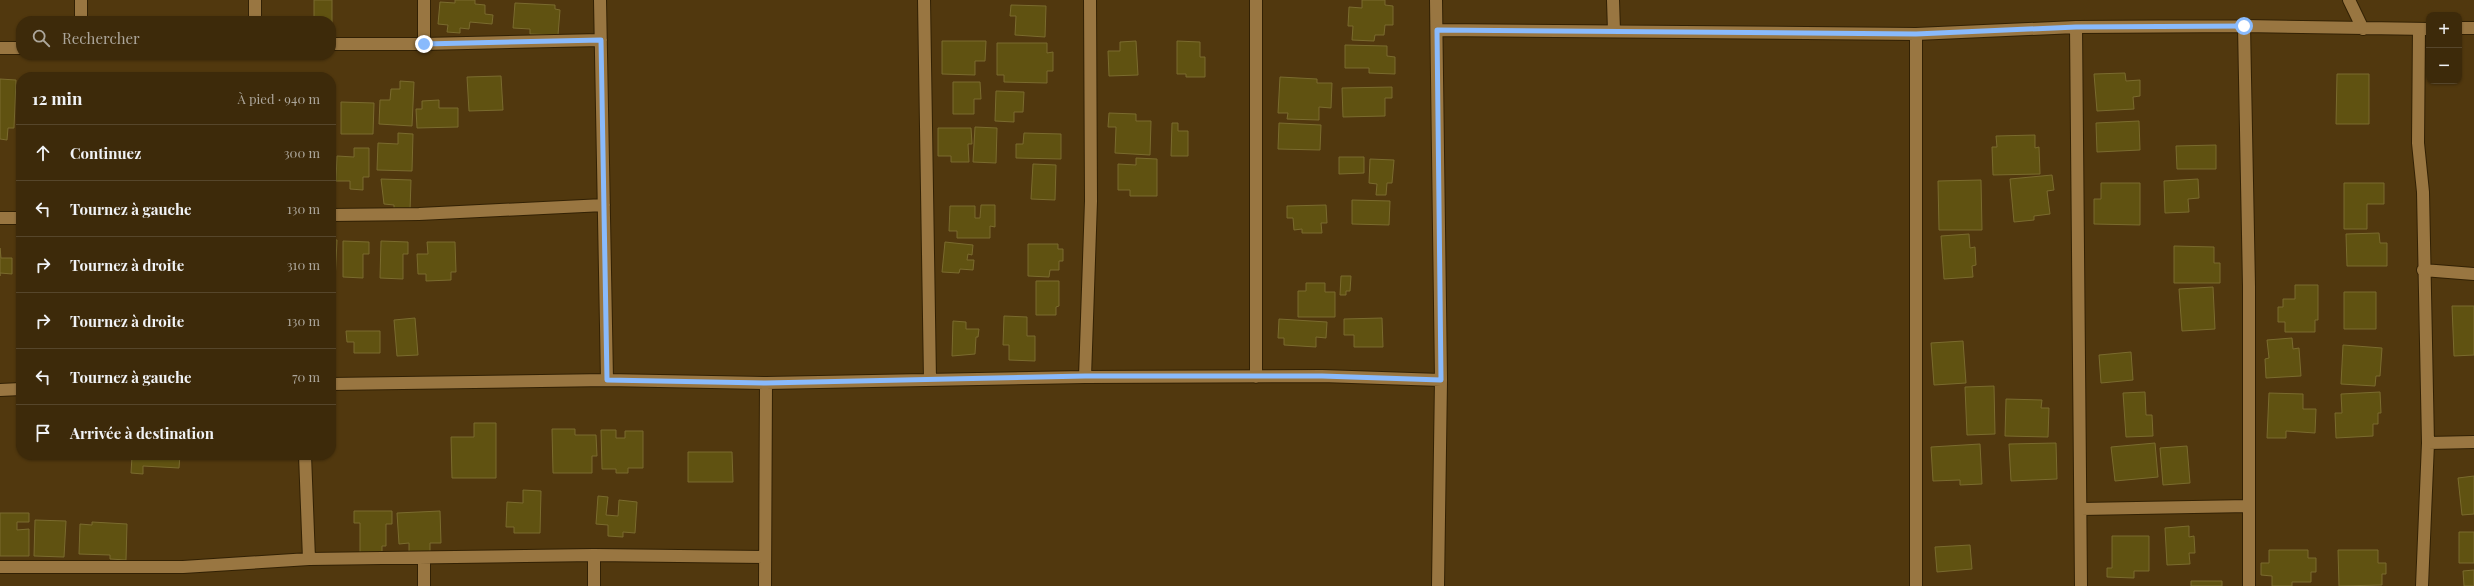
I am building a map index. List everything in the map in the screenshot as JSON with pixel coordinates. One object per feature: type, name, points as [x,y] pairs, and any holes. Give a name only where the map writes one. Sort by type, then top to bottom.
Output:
[{"type":"street","points":[[81,0],[81,16]]},
{"type":"street","points":[[255,0],[255,16]]},
{"type":"street","points":[[424,0],[424,44]]},
{"type":"street","points":[[600,0],[607,380]]},
{"type":"street","points":[[924,0],[930,380]]},
{"type":"street","points":[[1085,376],[1092,201],[1090,0]]},
{"type":"street","points":[[1256,0],[1256,377]]},
{"type":"street","points":[[1436,0],[1441,380],[1438,586]]},
{"type":"street","points":[[1613,0],[1614,31]]},
{"type":"street","points":[[2350,0],[2363,29]]},
{"type":"street","points":[[1437,30],[1916,34],[2076,27],[2244,26],[2424,29],[2418,143],[2423,192],[2423,270],[2428,443],[2422,586]]},
{"type":"street","points":[[2244,26],[2249,586]]},
{"type":"street","points":[[2076,27],[2081,586]]},
{"type":"street","points":[[2462,28],[2474,28]]},
{"type":"street","points":[[1916,34],[1916,586]]},
{"type":"street","points":[[336,44],[424,44],[601,40]]},
{"type":"street","points":[[0,48],[16,48]]},
{"type":"street","points":[[336,214],[420,214],[604,205]]},
{"type":"street","points":[[0,218],[16,218]]},
{"type":"street","points":[[2423,270],[2474,274]]},
{"type":"street","points":[[336,384],[607,380],[766,383],[1085,376],[1322,376],[1441,380]]},
{"type":"street","points":[[765,586],[766,383]]},
{"type":"street","points":[[0,390],[16,389]]},
{"type":"street","points":[[2428,443],[2474,442]]},
{"type":"street","points":[[305,460],[309,559]]},
{"type":"street","points":[[2080,509],[2249,506]]},
{"type":"street","points":[[0,567],[183,567],[309,559],[594,555],[765,557]]},
{"type":"street","points":[[594,555],[594,586]]},
{"type":"street","points":[[424,558],[424,586]]},
{"type":"building","points":[[314,0],[332,0],[332,16],[314,16]]},
{"type":"building","points":[[455,0],[475,0],[475,4],[485,5],[485,14],[493,15],[492,24],[470,22],[469,29],[460,28],[460,33],[447,32],[448,25],[438,24],[440,2],[455,3]]},
{"type":"building","points":[[1362,0],[1385,0],[1385,5],[1393,6],[1393,25],[1385,25],[1384,35],[1375,35],[1374,41],[1352,40],[1353,26],[1348,26],[1349,7],[1362,8]]},
{"type":"building","points":[[515,3],[555,5],[555,9],[560,10],[558,35],[530,34],[530,29],[513,28]]},
{"type":"building","points":[[1011,5],[1046,6],[1045,37],[1015,35],[1016,16],[1010,16]]},
{"type":"building","points":[[942,41],[986,41],[985,61],[975,61],[975,75],[942,74]]},
{"type":"building","points":[[1136,41],[1138,75],[1109,76],[1108,51],[1120,51],[1120,42]]},
{"type":"building","points":[[1177,41],[1200,42],[1200,57],[1205,57],[1205,77],[1186,77],[1186,74],[1177,74]]},
{"type":"building","points":[[997,43],[1047,43],[1047,53],[1053,52],[1053,71],[1047,71],[1047,83],[1004,82],[1004,75],[997,75]]},
{"type":"building","points":[[1345,45],[1387,46],[1387,56],[1395,57],[1395,74],[1369,73],[1369,68],[1345,68]]},
{"type":"building","points":[[2125,73],[2126,81],[2140,80],[2140,96],[2133,97],[2134,109],[2097,111],[2094,74]]},
{"type":"building","points":[[2337,74],[2369,74],[2369,124],[2336,124]]},
{"type":"building","points":[[501,76],[503,110],[469,111],[467,77]]},
{"type":"building","points":[[1280,77],[1317,79],[1317,83],[1332,83],[1331,108],[1319,107],[1319,120],[1287,119],[1288,113],[1278,113]]},
{"type":"building","points":[[0,79],[16,80],[14,128],[8,128],[7,140],[0,139]]},
{"type":"building","points":[[400,81],[414,82],[412,126],[379,124],[380,100],[390,100],[391,89],[400,89]]},
{"type":"building","points":[[953,82],[980,82],[981,99],[974,99],[974,114],[953,114]]},
{"type":"building","points":[[1392,87],[1392,98],[1385,98],[1385,116],[1343,117],[1342,88]]},
{"type":"building","points":[[996,91],[1024,92],[1023,112],[1014,112],[1014,122],[995,121]]},
{"type":"building","points":[[439,100],[439,108],[458,108],[458,127],[417,128],[416,109],[422,109],[422,101]]},
{"type":"building","points":[[341,102],[374,103],[373,134],[341,134]]},
{"type":"building","points":[[1109,113],[1136,114],[1136,121],[1151,121],[1150,155],[1115,153],[1116,127],[1108,127]]},
{"type":"building","points":[[2139,121],[2140,150],[2097,152],[2096,123]]},
{"type":"building","points":[[1172,123],[1178,123],[1178,131],[1188,131],[1188,156],[1171,156]]},
{"type":"building","points":[[1279,123],[1321,125],[1320,150],[1278,149]]},
{"type":"building","points":[[975,127],[997,128],[996,163],[973,162]]},
{"type":"building","points":[[938,128],[971,128],[972,144],[968,144],[969,162],[951,162],[951,156],[938,156]]},
{"type":"building","points":[[398,133],[413,134],[412,171],[377,170],[378,143],[398,144]]},
{"type":"building","points":[[1024,133],[1061,134],[1061,159],[1016,158],[1016,144],[1023,144]]},
{"type":"building","points":[[2035,135],[2035,148],[2039,147],[2040,174],[1993,175],[1992,147],[1997,147],[1996,136]]},
{"type":"building","points":[[2216,145],[2216,169],[2177,169],[2176,146]]},
{"type":"building","points":[[354,148],[369,148],[369,177],[363,177],[363,190],[350,189],[350,181],[336,181],[337,156],[354,157]]},
{"type":"building","points":[[1339,157],[1364,157],[1364,173],[1339,174]]},
{"type":"building","points":[[1136,158],[1157,159],[1157,196],[1130,196],[1130,190],[1118,190],[1118,164],[1136,165]]},
{"type":"building","points":[[1370,159],[1394,160],[1392,183],[1387,183],[1386,195],[1376,195],[1377,184],[1369,183]]},
{"type":"building","points":[[1033,164],[1056,165],[1055,200],[1031,199]]},
{"type":"building","points":[[2052,175],[2054,190],[2047,191],[2050,214],[2034,216],[2034,220],[2014,222],[2010,179]]},
{"type":"building","points":[[381,179],[411,180],[410,211],[394,210],[394,205],[384,204]]},
{"type":"building","points":[[2198,179],[2199,198],[2188,199],[2189,212],[2165,213],[2164,181]]},
{"type":"building","points":[[1981,180],[1982,230],[1939,230],[1938,181]]},
{"type":"building","points":[[2101,183],[2140,183],[2140,225],[2094,224],[2094,199],[2101,199]]},
{"type":"building","points":[[2344,183],[2384,183],[2384,204],[2367,204],[2367,229],[2344,229]]},
{"type":"building","points":[[1352,200],[1390,201],[1389,225],[1352,224]]},
{"type":"building","points":[[981,205],[995,205],[995,227],[990,226],[990,238],[957,238],[957,231],[949,231],[950,206],[975,206],[975,218],[980,218]]},
{"type":"building","points":[[1326,205],[1327,223],[1321,223],[1322,233],[1302,233],[1302,229],[1294,230],[1293,218],[1287,218],[1287,206]]},
{"type":"building","points":[[2379,233],[2380,243],[2387,243],[2387,266],[2347,266],[2346,234]]},
{"type":"building","points":[[1969,234],[1970,248],[1975,247],[1976,265],[1972,266],[1973,277],[1944,279],[1941,236]]},
{"type":"building","points":[[336,240],[337,240],[336,261]]},
{"type":"building","points":[[343,241],[369,242],[369,254],[363,254],[363,278],[343,277]]},
{"type":"building","points":[[381,241],[408,242],[408,254],[403,254],[403,279],[380,278]]},
{"type":"building","points":[[427,242],[455,242],[456,272],[451,272],[451,280],[426,281],[426,274],[418,274],[417,254],[428,254]]},
{"type":"building","points":[[945,242],[973,245],[972,255],[968,254],[967,260],[974,260],[973,270],[960,269],[959,273],[942,272]]},
{"type":"building","points":[[1028,244],[1058,244],[1058,249],[1063,249],[1063,261],[1059,261],[1059,270],[1050,270],[1049,277],[1028,276]]},
{"type":"building","points":[[2174,246],[2214,247],[2214,263],[2220,263],[2220,283],[2174,283]]},
{"type":"building","points":[[0,248],[1,258],[12,258],[12,274],[0,273]]},
{"type":"building","points":[[1341,276],[1351,276],[1350,291],[1346,291],[1346,295],[1340,295]]},
{"type":"building","points":[[1036,281],[1059,281],[1059,306],[1056,307],[1056,315],[1036,315]]},
{"type":"building","points":[[1306,283],[1325,283],[1325,292],[1335,292],[1335,317],[1298,317],[1298,291],[1306,291]]},
{"type":"building","points":[[2295,285],[2318,285],[2318,320],[2315,320],[2315,332],[2285,332],[2285,322],[2278,322],[2278,307],[2283,307],[2283,299],[2295,299]]},
{"type":"building","points":[[2213,287],[2215,329],[2182,331],[2179,289]]},
{"type":"building","points":[[2344,292],[2376,292],[2376,329],[2344,329]]},
{"type":"building","points":[[2452,306],[2474,306],[2474,355],[2454,356]]},
{"type":"building","points":[[1004,316],[1027,317],[1027,336],[1035,336],[1035,361],[1009,360],[1009,345],[1003,345]]},
{"type":"building","points":[[415,318],[418,355],[397,356],[394,320]]},
{"type":"building","points":[[1382,318],[1383,347],[1354,347],[1354,335],[1344,335],[1344,319]]},
{"type":"building","points":[[1279,319],[1327,322],[1326,338],[1316,337],[1316,347],[1284,345],[1284,338],[1278,338]]},
{"type":"building","points":[[953,321],[966,322],[966,329],[979,329],[978,337],[976,337],[975,354],[952,356]]},
{"type":"building","points":[[346,331],[380,331],[380,353],[354,353],[354,342],[347,342]]},
{"type":"building","points":[[2292,338],[2293,349],[2299,348],[2301,376],[2266,378],[2265,359],[2269,358],[2267,340]]},
{"type":"building","points":[[1963,341],[1966,383],[1934,385],[1931,343]]},
{"type":"building","points":[[2343,345],[2382,348],[2380,376],[2376,376],[2375,386],[2341,384]]},
{"type":"building","points":[[2131,352],[2133,380],[2101,383],[2099,355]]},
{"type":"building","points":[[1994,386],[1995,434],[1967,435],[1965,387]]},
{"type":"building","points":[[2145,392],[2146,415],[2152,415],[2153,436],[2126,437],[2123,393]]},
{"type":"building","points":[[2380,392],[2381,413],[2378,413],[2378,424],[2373,424],[2373,436],[2336,438],[2335,413],[2342,413],[2341,394]]},
{"type":"building","points":[[2269,393],[2303,394],[2303,409],[2316,409],[2315,433],[2286,431],[2286,438],[2267,438]]},
{"type":"building","points":[[2006,399],[2042,400],[2041,408],[2049,408],[2048,437],[2005,436]]},
{"type":"building","points":[[474,423],[496,423],[496,478],[452,478],[451,437],[474,437]]},
{"type":"building","points":[[552,429],[575,429],[575,435],[596,435],[597,456],[592,456],[592,473],[553,473]]},
{"type":"building","points":[[601,430],[616,430],[616,438],[625,438],[625,431],[643,431],[643,468],[628,468],[628,473],[616,473],[616,469],[602,469]]},
{"type":"building","points":[[2056,443],[2057,479],[2011,481],[2009,444]]},
{"type":"building","points":[[2155,443],[2158,477],[2115,481],[2111,447]]},
{"type":"building","points":[[1980,444],[1982,484],[1960,485],[1960,480],[1933,481],[1931,447]]},
{"type":"building","points":[[2187,446],[2190,483],[2163,485],[2160,448]]},
{"type":"building","points":[[688,452],[732,452],[733,482],[688,482]]},
{"type":"building","points":[[132,460],[180,460],[179,468],[143,466],[143,474],[131,473]]},
{"type":"building","points":[[2474,476],[2474,514],[2462,515],[2458,478]]},
{"type":"building","points":[[523,490],[541,491],[540,533],[514,533],[514,527],[506,527],[507,502],[523,503]]},
{"type":"building","points":[[598,496],[608,497],[606,515],[618,516],[619,500],[637,502],[635,533],[623,532],[623,537],[608,536],[608,525],[596,524]]},
{"type":"building","points":[[354,511],[392,511],[392,524],[386,524],[386,546],[382,546],[382,553],[360,553],[360,523],[354,523]]},
{"type":"building","points":[[440,511],[441,543],[430,543],[430,553],[409,554],[409,543],[399,544],[397,513]]},
{"type":"building","points":[[0,513],[29,513],[29,522],[17,522],[17,530],[29,529],[29,556],[0,556]]},
{"type":"building","points":[[35,520],[66,521],[64,557],[34,556]]},
{"type":"building","points":[[92,522],[127,524],[126,560],[110,559],[110,555],[79,554],[80,524],[92,525]]},
{"type":"building","points":[[2189,526],[2189,537],[2194,536],[2195,553],[2189,553],[2190,564],[2167,565],[2165,528]]},
{"type":"building","points":[[2459,532],[2474,532],[2474,563],[2459,563]]},
{"type":"building","points":[[2112,536],[2149,536],[2149,571],[2134,571],[2134,578],[2107,577],[2107,568],[2112,568]]},
{"type":"building","points":[[1970,545],[1972,569],[1937,572],[1935,547]]},
{"type":"building","points":[[2269,550],[2308,550],[2308,558],[2316,558],[2316,572],[2311,572],[2311,582],[2292,582],[2292,586],[2272,586],[2272,576],[2261,575],[2261,563],[2269,563]]},
{"type":"building","points":[[2338,550],[2378,550],[2378,563],[2386,563],[2386,574],[2382,574],[2382,585],[2339,586]]},
{"type":"building","points":[[2474,570],[2474,586],[2464,586],[2463,571]]},
{"type":"building","points":[[2191,581],[2222,581],[2222,586],[2191,586]]},
{"type":"route","points":[[424,44],[601,40],[607,380],[766,383],[1085,376],[1322,376],[1441,380],[1437,30],[1916,34],[2076,27],[2244,26]]}]
